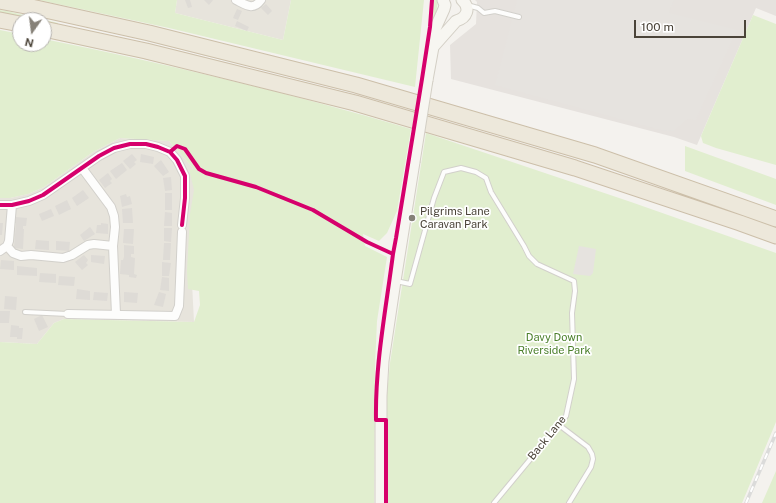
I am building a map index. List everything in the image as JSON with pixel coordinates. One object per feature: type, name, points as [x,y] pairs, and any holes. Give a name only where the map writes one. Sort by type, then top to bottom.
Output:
[{"type":"highway","points":[[0,2],[44,10],[149,34],[356,85],[595,155],[776,219]]},
{"type":"highway","points":[[0,20],[12,22]]},
{"type":"highway","points":[[52,32],[146,51],[355,103],[575,168],[776,236]]},
{"type":"main road","points":[[433,47],[456,21],[463,18],[466,14],[467,10],[464,3]]},
{"type":"main road","points":[[445,4],[445,14],[448,18],[456,21]]},
{"type":"main road","points":[[381,503],[383,361],[435,29],[445,4]]},
{"type":"street","points":[[236,0],[251,7],[256,5],[261,0]]},
{"type":"street","points":[[0,205],[12,205],[29,201],[43,195],[99,156],[114,148],[130,144],[146,144],[170,152],[177,160],[185,176],[185,198],[182,229],[179,306],[175,316],[68,314]]},
{"type":"street","points":[[82,168],[111,207],[114,216],[115,227],[113,246],[116,314]]},
{"type":"street","points":[[12,205],[9,241],[3,249],[21,256],[31,255],[63,258],[72,255],[88,245],[94,244],[113,246]]},
{"type":"lane","points":[[464,3],[478,8],[484,13],[495,11],[519,17]]},
{"type":"lane","name":"Back Lane","points":[[395,281],[410,284],[434,198],[444,172],[461,168],[476,172],[486,178],[491,192],[529,256],[537,264],[574,281],[575,291],[572,313],[574,379],[566,416],[494,503]]},
{"type":"lane","points":[[25,312],[68,314]]},
{"type":"lane","points":[[559,424],[588,447],[593,459],[591,467],[569,503]]},
{"type":"shaded area","points":[[177,0],[291,0],[283,40],[175,13]]},
{"type":"shaded area","points":[[475,0],[776,0],[776,16],[756,8],[697,145],[674,137],[451,79],[450,45],[476,24],[477,2]]},
{"type":"shaded area","points":[[517,0],[674,0],[669,13],[737,30],[696,120],[688,119],[674,131],[661,130],[495,85]]},
{"type":"shaded area","points":[[120,138],[169,141],[192,167],[197,181],[192,283],[194,322],[64,319],[54,323],[37,344],[0,342],[0,198],[10,198],[28,194],[44,187],[93,152]]},
{"type":"shaded area","points":[[579,246],[596,249],[593,273],[590,276],[573,274]]},
{"type":"green space","points":[[39,0],[177,0],[175,13],[283,40],[291,0],[424,0],[415,87],[169,28]]},
{"type":"green space","points":[[433,0],[438,1],[432,25]]},
{"type":"green space","points":[[0,10],[7,11],[12,12],[12,16],[0,14]]},
{"type":"green space","points":[[753,15],[776,24],[776,165],[703,143],[701,136]]},
{"type":"green space","points":[[52,22],[58,23],[58,25],[52,24]]},
{"type":"green space","points":[[0,30],[12,32],[12,52],[52,52],[52,41],[274,91],[411,129],[397,211],[387,233],[379,241],[363,234],[365,246],[387,257],[377,321],[375,365],[374,503],[0,503],[0,342],[37,344],[54,323],[64,319],[194,322],[200,305],[199,291],[188,289],[187,271],[190,214],[194,190],[189,169],[193,170],[169,141],[120,138],[93,152],[44,187],[28,194],[10,198],[0,198]]},
{"type":"green space","name":"Davy Down Riverside Park","points":[[426,133],[631,202],[776,253],[776,422],[742,503],[376,503],[390,363]]},
{"type":"green space","points":[[685,146],[776,179],[776,205],[685,171]]},
{"type":"green space","points":[[776,471],[776,503],[762,503]]},
{"type":"building","points":[[185,0],[190,0],[192,7],[188,8]]},
{"type":"building","points":[[204,0],[213,0],[209,5]]},
{"type":"building","points":[[266,4],[272,11],[268,15],[261,8]]},
{"type":"building","points":[[237,9],[242,11],[238,20],[233,18]]},
{"type":"building","points":[[237,21],[249,27],[247,31],[235,26]]},
{"type":"building","points":[[132,154],[137,160],[134,162],[136,164],[130,169],[123,161]]},
{"type":"building","points":[[141,154],[154,157],[153,164],[140,162]]},
{"type":"building","points":[[161,160],[169,172],[163,176],[154,166]]},
{"type":"building","points":[[122,163],[127,170],[116,179],[110,171]]},
{"type":"building","points":[[108,173],[112,179],[110,181],[112,183],[105,188],[99,180]]},
{"type":"building","points":[[171,177],[172,190],[165,191],[163,178]]},
{"type":"building","points":[[83,190],[89,198],[77,206],[72,198]]},
{"type":"building","points":[[165,193],[172,193],[172,210],[165,210]]},
{"type":"building","points":[[126,194],[127,197],[130,196],[132,204],[122,207],[120,196]]},
{"type":"building","points":[[67,200],[71,209],[59,215],[55,206]]},
{"type":"building","points":[[132,208],[133,223],[123,223],[122,209]]},
{"type":"building","points":[[51,209],[54,216],[42,221],[39,214]]},
{"type":"building","points":[[165,212],[172,213],[172,226],[164,226]]},
{"type":"building","points":[[16,217],[27,218],[26,226],[23,226],[23,249],[14,248]]},
{"type":"building","points":[[0,223],[3,223],[2,235],[0,235]]},
{"type":"building","points":[[101,223],[108,224],[108,234],[96,233],[97,225],[101,225]]},
{"type":"building","points":[[90,227],[95,234],[84,241],[80,235]]},
{"type":"building","points":[[164,228],[172,228],[171,242],[164,241]]},
{"type":"building","points":[[124,229],[134,229],[133,244],[123,243]]},
{"type":"building","points":[[36,240],[49,241],[49,250],[35,249]]},
{"type":"building","points":[[56,241],[70,242],[69,251],[56,250]]},
{"type":"building","points":[[164,243],[171,243],[170,260],[163,260]]},
{"type":"building","points":[[124,245],[134,246],[134,254],[131,254],[131,257],[135,258],[134,274],[137,275],[136,278],[129,277],[129,275],[120,274],[121,260],[123,260],[124,257]]},
{"type":"building","points":[[84,255],[88,260],[86,263],[88,265],[82,270],[75,262]]},
{"type":"building","points":[[91,255],[105,256],[104,264],[91,262]]},
{"type":"building","points":[[1,260],[14,261],[14,270],[0,269]]},
{"type":"building","points":[[162,262],[171,263],[169,276],[162,276]]},
{"type":"building","points":[[17,266],[37,268],[37,276],[17,275]]},
{"type":"building","points":[[40,273],[56,274],[56,283],[39,282]]},
{"type":"building","points":[[59,276],[75,277],[74,286],[58,285]]},
{"type":"building","points":[[162,277],[169,278],[169,291],[160,290]]},
{"type":"building","points":[[77,289],[90,291],[90,300],[76,299]]},
{"type":"building","points":[[94,292],[108,293],[107,301],[93,300]]},
{"type":"building","points":[[124,292],[138,293],[137,303],[124,302]]},
{"type":"building","points":[[159,292],[166,294],[163,307],[154,305]]},
{"type":"building","points":[[5,296],[17,297],[16,310],[4,309]]},
{"type":"building","points":[[0,311],[10,311],[9,323],[0,323]]},
{"type":"building","points":[[42,315],[48,327],[39,331],[34,319]]},
{"type":"building","points":[[11,325],[23,328],[22,339],[10,337]]},
{"type":"railway","points":[[746,503],[776,433]]},
{"type":"cycle path","points":[[393,254],[430,27],[432,0]]},
{"type":"cycle path","points":[[0,205],[12,205],[29,201],[43,195],[99,156],[114,148],[130,144],[146,144],[170,152],[177,160],[185,176],[185,198],[182,225]]},
{"type":"cycle path","points":[[170,152],[177,146],[185,149],[199,169],[206,173],[256,187],[313,210],[367,242],[393,254],[377,378],[376,399],[376,420],[386,420],[386,503]]},
{"type":"place","name":"Pilgrims Lane Caravan Park","points":[[412,218]]}]
